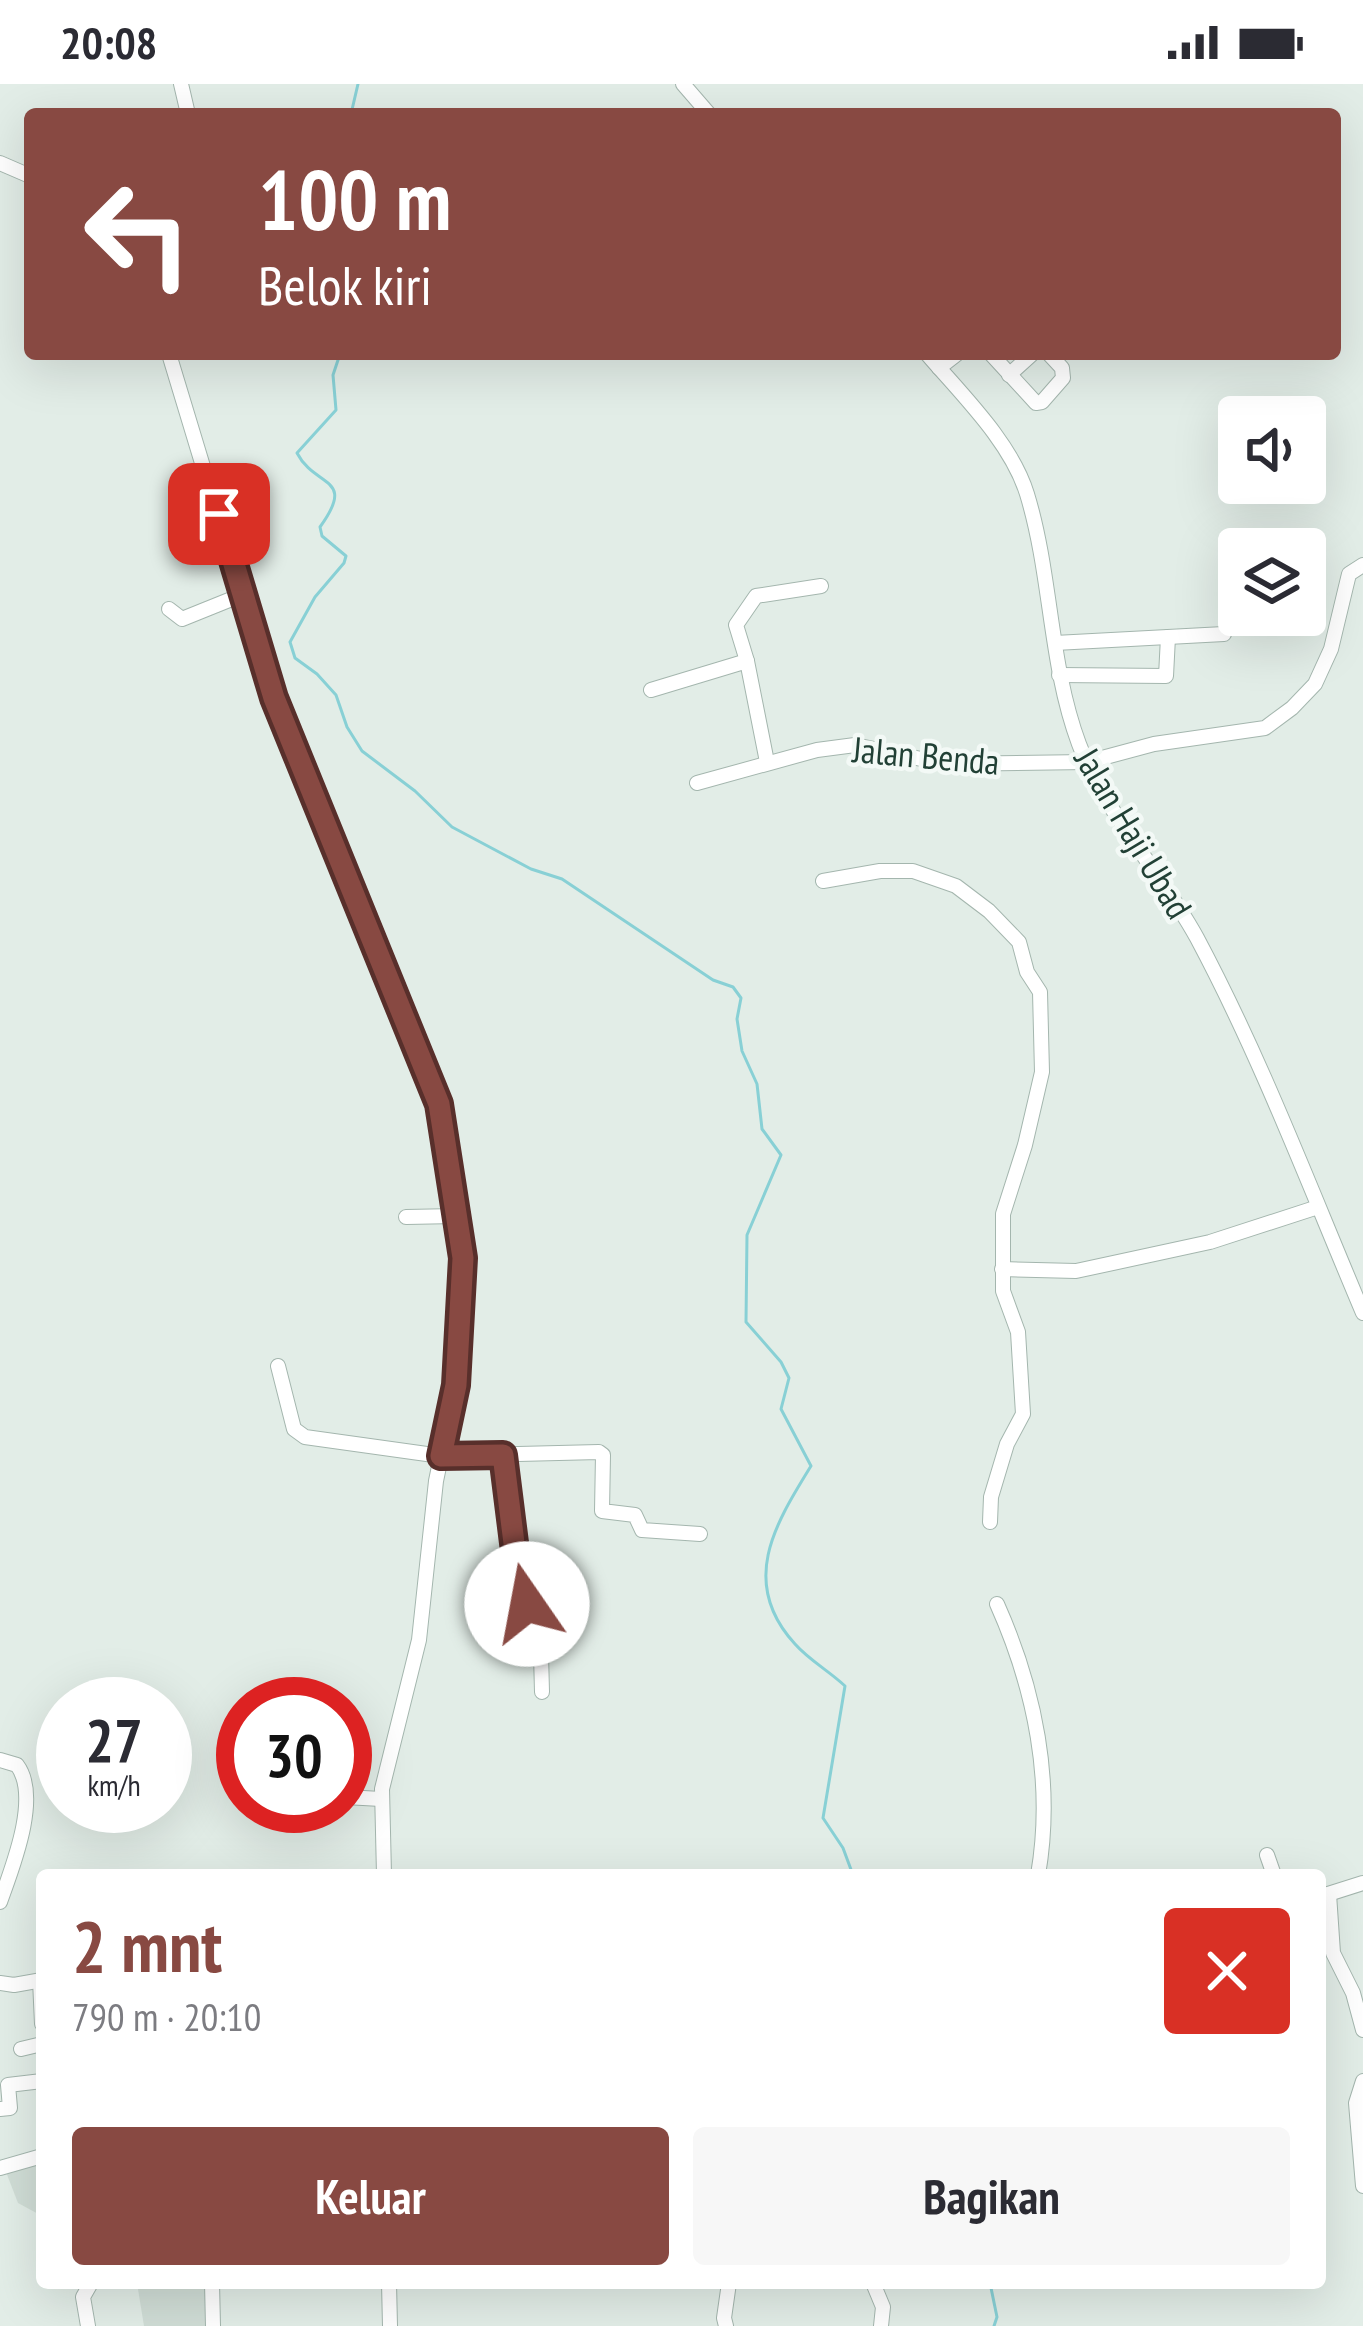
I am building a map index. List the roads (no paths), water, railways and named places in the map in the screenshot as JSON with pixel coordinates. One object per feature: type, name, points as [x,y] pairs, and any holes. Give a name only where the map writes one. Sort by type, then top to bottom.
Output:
[{"type":"street","points":[[682,84],[704,108]]},
{"type":"street","points":[[171,360],[274,698],[439,1104],[463,1258],[456,1385],[441,1456],[419,1640],[381,1799],[384,1869]]},
{"type":"street","name":"Jalan Haji Ubad","points":[[932,360],[1006,453],[1026,491],[1060,675],[1087,762],[1194,934],[1363,1313]]},
{"type":"street","points":[[939,368],[949,360]]},
{"type":"street","points":[[996,360],[1029,399],[1042,402],[1063,378],[1055,360]]},
{"type":"street","points":[[1009,375],[1025,360]]},
{"type":"street","name":"Jalan Benda","points":[[697,783],[817,749],[855,745],[945,764],[1087,762],[1154,744],[1274,723],[1315,684],[1331,649],[1349,574],[1363,565]]},
{"type":"street","points":[[767,762],[736,621],[764,593],[821,586]]},
{"type":"street","points":[[169,609],[182,620],[244,594]]},
{"type":"street","points":[[1055,643],[1218,634]]},
{"type":"street","points":[[1060,675],[1166,676],[1168,637]]},
{"type":"street","points":[[650,689],[747,661]]},
{"type":"street","points":[[823,881],[880,871],[935,876],[989,911],[1019,942],[1040,992],[1044,1052],[1025,1145],[1004,1205],[1003,1291],[1020,1346],[1023,1414],[1007,1444],[991,1497],[991,1522]]},
{"type":"street","points":[[1002,1269],[1076,1271],[1210,1242],[1318,1207]]},
{"type":"street","points":[[406,1217],[456,1216]]},
{"type":"street","points":[[278,1366],[294,1429],[304,1437],[441,1456],[599,1452],[603,1455],[602,1511],[635,1515],[642,1529],[700,1534]]},
{"type":"street","points":[[503,1455],[515,1551],[541,1654],[542,1692]]},
{"type":"street","points":[[998,1604],[1034,1703],[1046,1815],[1039,1869]]},
{"type":"street","points":[[0,1760],[17,1765],[25,1779],[21,1844],[0,1902]]},
{"type":"street","points":[[372,1798],[381,1799]]},
{"type":"street","points":[[1267,1855],[1272,1869]]},
{"type":"street","points":[[1326,1894],[1363,1883]]},
{"type":"street","points":[[1326,1908],[1333,1953],[1353,1993],[1363,2030]]},
{"type":"street","points":[[0,1983],[36,1980]]},
{"type":"street","points":[[21,2049],[36,2045]]},
{"type":"street","points":[[1363,2081],[1356,2103],[1363,2186]]},
{"type":"street","points":[[0,2109],[10,2108],[8,2085],[36,2082]]},
{"type":"street","points":[[0,2168],[36,2158]]},
{"type":"street","points":[[88,2289],[83,2297],[88,2326]]},
{"type":"street","points":[[212,2289],[213,2326]]},
{"type":"street","points":[[389,2289],[390,2326]]},
{"type":"street","points":[[727,2326],[728,2289]]},
{"type":"street","points":[[876,2289],[883,2306],[880,2326]]},
{"type":"waterway","points":[[352,108],[358,84]]},
{"type":"waterway","points":[[338,360],[333,375],[336,410],[297,453],[334,490],[335,499],[320,527],[322,536],[346,556],[315,597],[290,642],[295,658],[336,695],[362,751],[415,791],[452,827],[531,869],[562,879],[713,980],[733,987],[741,998],[737,1019],[742,1051],[757,1084],[762,1129],[781,1155],[747,1235],[746,1322],[789,1378],[781,1409],[811,1466],[776,1531],[766,1575],[778,1621],[806,1655],[845,1686],[823,1818],[851,1869]]},
{"type":"waterway","points":[[991,2289],[997,2317],[994,2326]]}]
